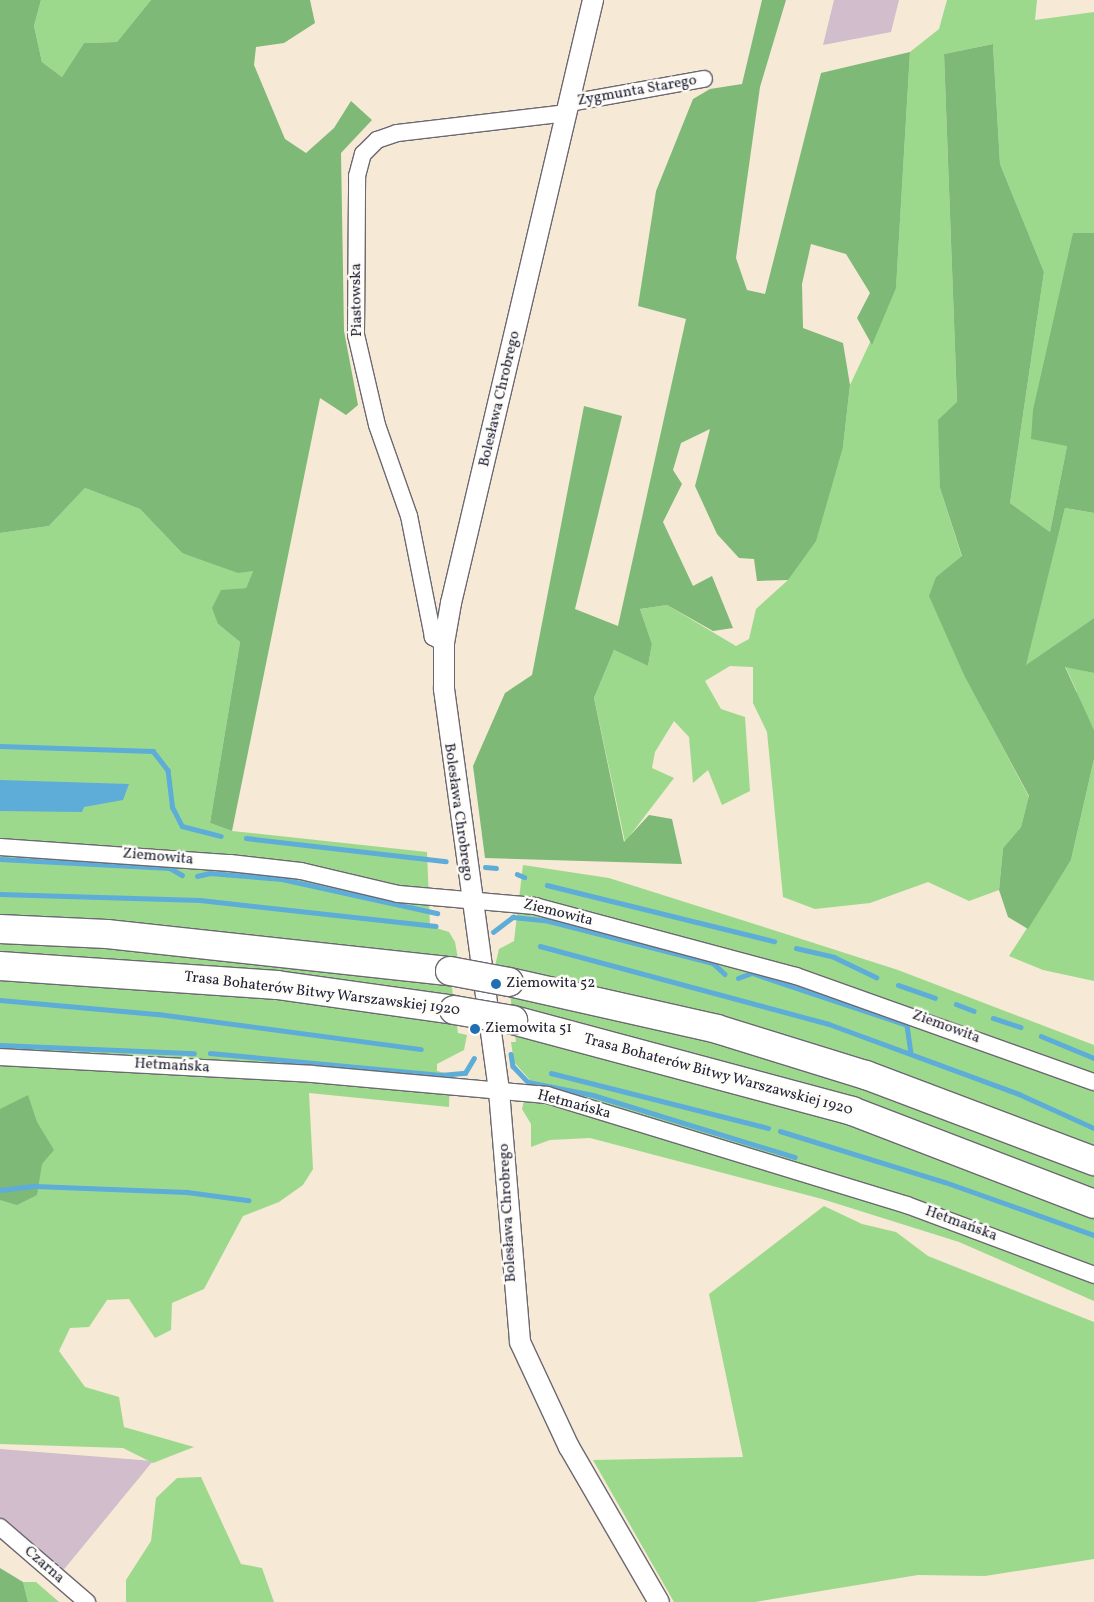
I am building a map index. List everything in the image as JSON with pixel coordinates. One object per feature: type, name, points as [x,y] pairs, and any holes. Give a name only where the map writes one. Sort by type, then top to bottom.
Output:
[{"type":"highway","points":[[0,930],[126,936],[450,971],[509,982],[718,1029],[892,1084],[1094,1162]]},
{"type":"highway","name":"Trasa Bohaterów Bitwy Warszawskiej 1920","points":[[0,966],[267,984],[513,1020],[852,1111],[1094,1204]]},
{"type":"street","name":"Bolesława Chrobrego","points":[[593,0],[444,643],[447,736],[499,1090],[513,1303],[525,1358],[588,1484],[659,1602]]},
{"type":"street","name":"Zygmunta Starego","points":[[569,108],[704,79]]},
{"type":"street","name":"Piastowska","points":[[444,643],[433,638],[409,516],[378,425],[356,335],[357,176],[362,154],[377,140],[397,133],[569,108]]},
{"type":"street","name":"Ziemowita","points":[[0,847],[230,863],[301,871],[398,894],[471,898],[534,906],[796,976],[1094,1082]]},
{"type":"street","name":"Hetmańska","points":[[0,1057],[312,1074],[499,1090],[581,1103],[845,1185],[1094,1275]]},
{"type":"street","name":"Czarna","points":[[0,1527],[87,1602]]},
{"type":"shaded area","points":[[834,0],[899,0],[891,32],[823,45]]},
{"type":"shaded area","points":[[0,1449],[153,1461],[61,1573],[0,1519]]},
{"type":"green space","points":[[0,0],[41,0],[34,26],[42,62],[62,77],[84,43],[117,42],[151,0],[310,0],[315,23],[284,43],[256,47],[254,65],[285,139],[306,153],[334,128],[351,101],[372,120],[341,153],[344,331],[358,405],[346,415],[320,398],[232,831],[210,823],[240,642],[218,624],[212,608],[221,590],[246,588],[253,571],[238,573],[182,553],[140,509],[85,488],[49,526],[0,533]]},
{"type":"green space","points":[[41,0],[151,0],[117,42],[84,43],[62,77],[42,62],[34,26]]},
{"type":"green space","points":[[762,0],[786,0],[760,87],[736,258],[747,290],[765,294],[821,73],[910,52],[896,288],[872,345],[857,318],[870,293],[846,254],[811,244],[802,284],[803,328],[843,343],[850,385],[843,447],[816,541],[788,580],[757,581],[754,559],[739,558],[717,534],[695,486],[710,429],[681,443],[673,470],[682,484],[663,522],[693,586],[712,576],[733,628],[713,631],[667,605],[640,609],[652,644],[648,666],[614,650],[594,698],[624,842],[649,815],[672,819],[682,864],[485,858],[473,766],[505,693],[532,675],[584,406],[622,416],[575,609],[618,626],[686,319],[638,306],[656,191],[693,99],[710,89],[742,84]]},
{"type":"green space","points":[[947,0],[1037,0],[1035,20],[1094,12],[1094,233],[1073,233],[1067,446],[1050,532],[1010,503],[1044,272],[1000,164],[993,44],[944,54],[957,402],[940,488],[962,557],[936,577],[964,675],[1077,692],[1065,666],[1094,673],[1094,730],[1089,720],[984,712],[1029,797],[1021,827],[1003,848],[999,890],[969,901],[928,882],[870,903],[815,909],[783,897],[767,732],[753,703],[753,667],[730,666],[705,681],[721,709],[745,717],[750,791],[722,805],[708,770],[693,783],[689,737],[674,721],[655,752],[652,768],[674,778],[625,842],[594,698],[614,650],[648,666],[652,644],[640,609],[667,605],[736,646],[749,639],[756,609],[788,580],[843,447],[850,385],[896,287],[910,52],[939,29]]},
{"type":"green space","points":[[993,44],[1000,164],[1044,272],[1010,503],[1050,532],[1067,446],[1031,439],[1033,410],[1073,233],[1094,233],[1094,513],[1065,508],[1026,665],[1094,618],[1094,673],[1065,667],[1094,730],[1094,759],[1071,860],[1028,929],[1008,917],[999,890],[1003,848],[1021,827],[1029,796],[964,675],[929,596],[936,577],[962,556],[940,488],[938,420],[957,402],[944,54]]},
{"type":"green space","points":[[85,488],[140,509],[182,553],[253,571],[246,588],[221,591],[218,624],[240,642],[210,823],[232,831],[427,852],[430,926],[449,932],[455,942],[458,959],[448,958],[458,1033],[467,1035],[464,1050],[437,1064],[437,1071],[450,1074],[449,1107],[309,1093],[313,1169],[303,1185],[279,1202],[243,1216],[204,1289],[172,1303],[171,1330],[155,1338],[129,1299],[107,1300],[89,1327],[70,1328],[59,1351],[85,1387],[119,1397],[124,1427],[194,1447],[153,1463],[123,1448],[0,1444],[0,533],[49,526]]},
{"type":"green space","points":[[1065,508],[1094,513],[1094,618],[1025,666]]},
{"type":"green space","points":[[1094,759],[1094,981],[1043,970],[1009,956],[1071,860]]},
{"type":"green space","points":[[523,865],[609,878],[898,970],[1094,1045],[1094,1301],[959,1242],[822,1199],[590,1138],[550,1140],[531,1147],[531,1124],[522,1109],[529,1079],[514,1062],[511,1042],[516,1042],[507,969],[495,966],[499,949],[514,941]]},
{"type":"green space","points":[[28,1095],[37,1122],[54,1150],[42,1164],[37,1195],[17,1205],[0,1200],[0,1109]]},
{"type":"green space","points":[[824,1206],[862,1224],[896,1232],[928,1256],[1094,1322],[1094,1559],[985,1576],[918,1575],[755,1602],[674,1602],[593,1460],[743,1457],[709,1294]]},
{"type":"green space","points":[[201,1477],[241,1564],[262,1568],[274,1602],[126,1602],[126,1580],[151,1541],[156,1498],[177,1478]]},
{"type":"green space","points":[[0,1568],[23,1582],[28,1602],[0,1602]]},
{"type":"green space","points":[[23,1582],[36,1582],[59,1602],[28,1602]]},
{"type":"water","points":[[0,780],[129,784],[123,800],[84,807],[82,812],[0,811]]},
{"type":"waterway","points":[[0,746],[153,751],[168,770],[173,808],[182,826],[221,836]]},
{"type":"waterway","points":[[246,838],[446,861]]},
{"type":"waterway","points":[[0,859],[170,868],[182,875]]},
{"type":"waterway","points":[[485,867],[496,868]]},
{"type":"waterway","points":[[197,876],[210,873],[282,879],[437,913]]},
{"type":"waterway","points":[[517,874],[524,877]]},
{"type":"waterway","points":[[547,885],[774,941]]},
{"type":"waterway","points":[[0,894],[200,900],[436,926]]},
{"type":"waterway","points":[[493,932],[513,917],[549,921],[713,963],[725,974]]},
{"type":"waterway","points":[[540,946],[829,1024],[1019,1094],[1094,1128]]},
{"type":"waterway","points":[[796,948],[834,957],[876,977]]},
{"type":"waterway","points":[[738,978],[752,973],[907,1025],[911,1052]]},
{"type":"waterway","points":[[898,985],[935,998]]},
{"type":"waterway","points":[[0,1000],[158,1014],[421,1049]]},
{"type":"waterway","points":[[956,1004],[974,1011]]},
{"type":"waterway","points":[[993,1018],[1021,1027]]},
{"type":"waterway","points":[[1041,1036],[1094,1058]]},
{"type":"waterway","points":[[0,1045],[194,1053]]},
{"type":"waterway","points":[[210,1053],[441,1075],[465,1073],[474,1058]]},
{"type":"waterway","points":[[511,1054],[513,1066],[528,1082],[593,1095],[795,1157]]},
{"type":"waterway","points":[[551,1073],[768,1128]]},
{"type":"waterway","points":[[780,1131],[945,1182],[1094,1235]]},
{"type":"waterway","points":[[0,1190],[35,1186],[187,1192],[248,1200]]},
{"type":"place","name":"Ziemowita 52","points":[[496,984]]},
{"type":"place","name":"Ziemowita 51","points":[[475,1029]]}]
